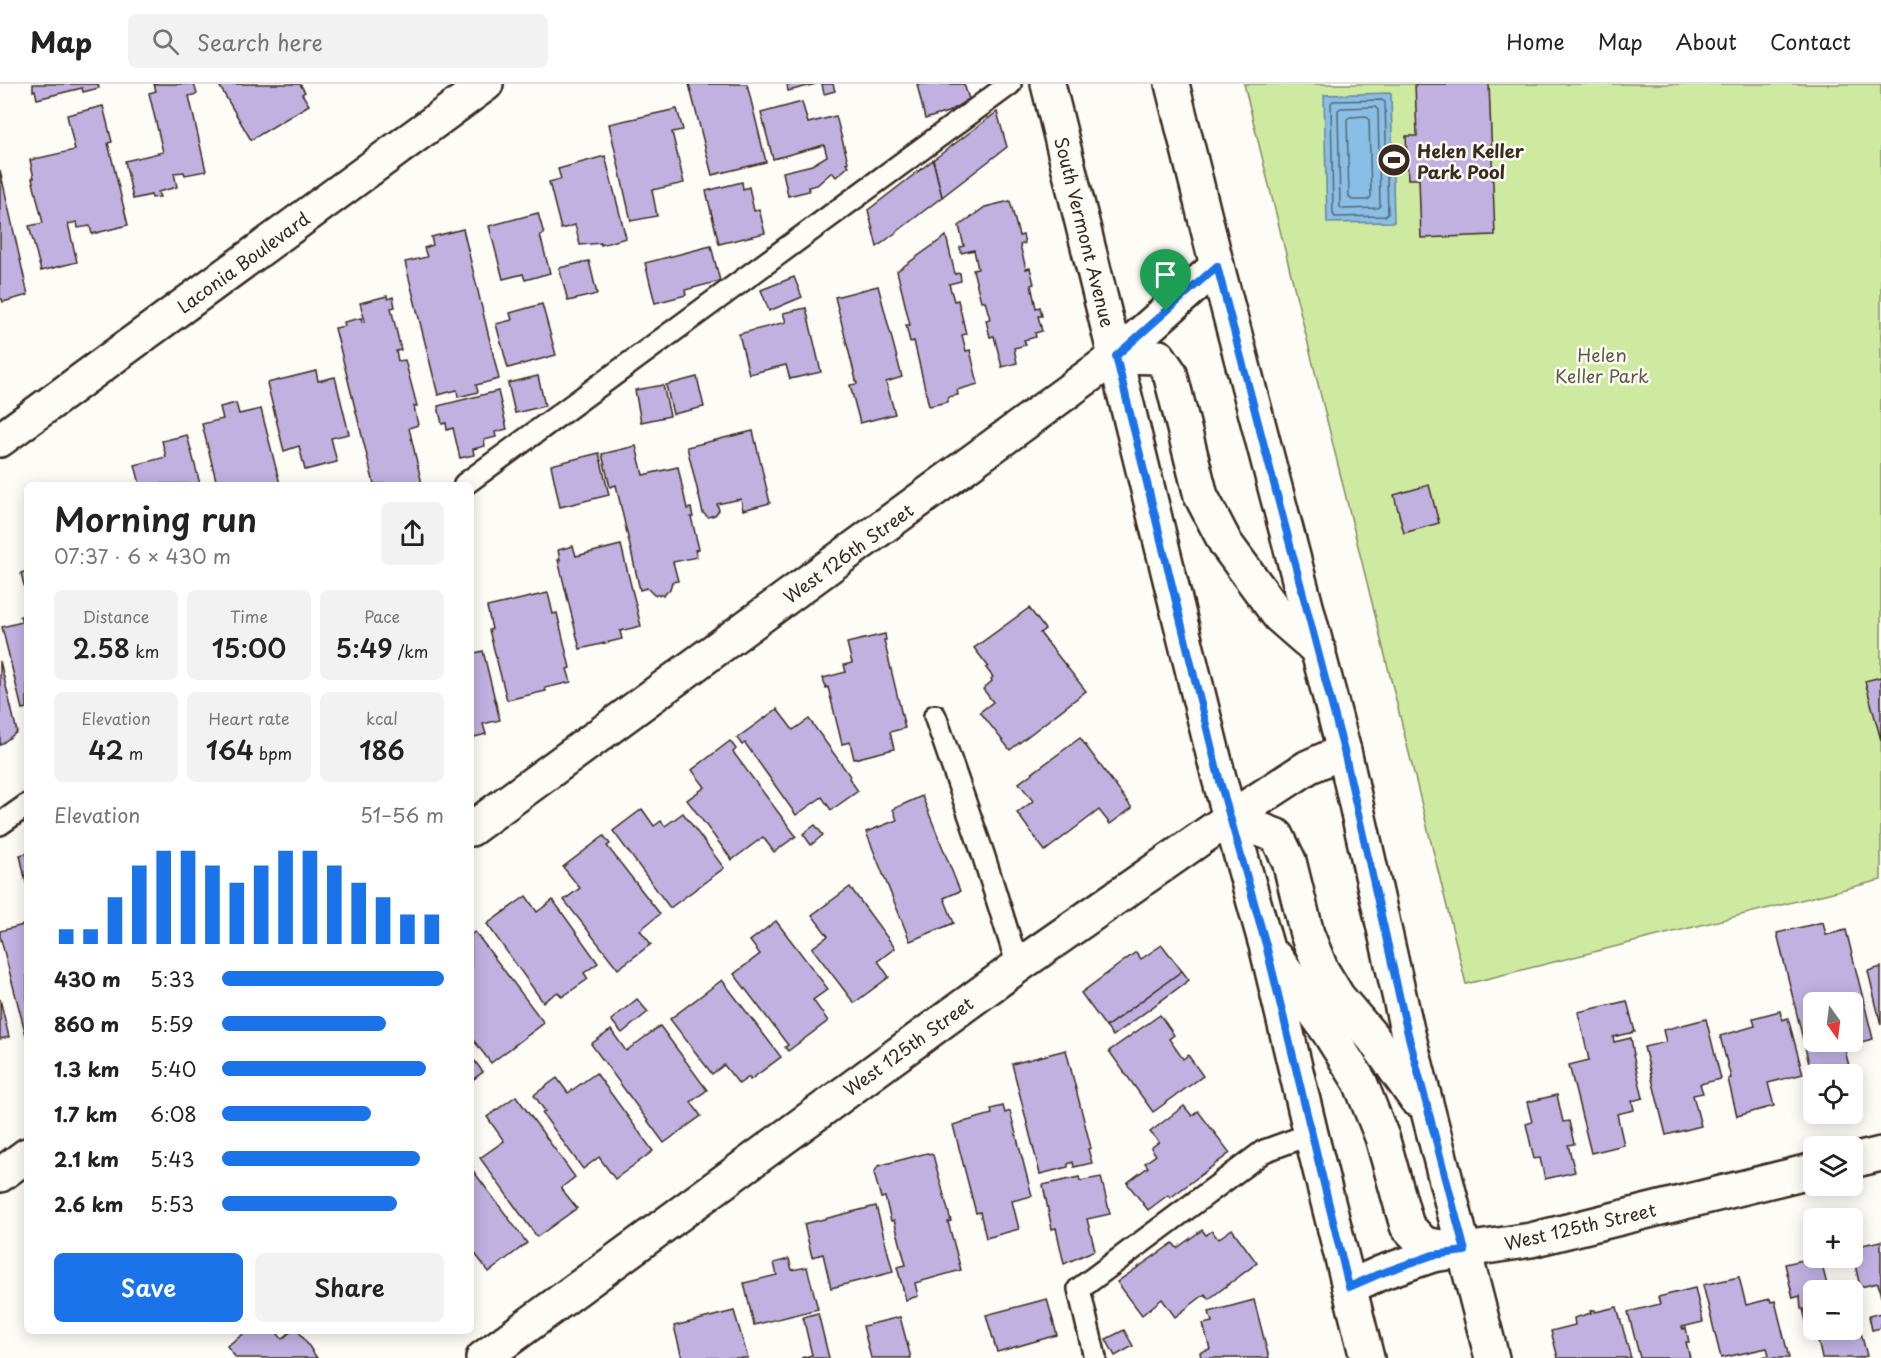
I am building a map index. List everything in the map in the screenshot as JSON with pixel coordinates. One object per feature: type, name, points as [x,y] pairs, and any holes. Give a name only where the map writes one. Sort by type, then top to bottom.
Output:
[{"type":"main road","name":"Laconia Boulevard","points":[[4,430],[486,84]]},
{"type":"main road","name":"South Vermont Avenue","points":[[1048,84],[1230,818],[1266,945],[1367,1358]]},
{"type":"main road","points":[[1171,87],[1344,751],[1407,1030],[1492,1358]]},
{"type":"main road","name":"West 126th Street","points":[[474,827],[1116,356],[1217,266]]},
{"type":"main road","points":[[1116,356],[1159,357],[1170,373],[1201,496],[1226,544],[1279,616],[1318,651]]},
{"type":"main road","name":"West 125th Street","points":[[483,1358],[1018,966],[1230,818],[1308,767],[1344,751]]},
{"type":"main road","points":[[1230,818],[1277,836],[1289,861],[1306,934],[1321,969],[1338,997],[1373,1038],[1428,1115]]},
{"type":"main road","points":[[1266,945],[1328,1031],[1360,1082],[1382,1137],[1407,1226],[1424,1244],[1465,1251]]},
{"type":"main road","points":[[1863,1158],[1881,1154]]},
{"type":"main road","points":[[0,1175],[24,1157]]},
{"type":"main road","name":"West 125th Street","points":[[1349,1287],[1433,1255],[1531,1240],[1803,1173]]},
{"type":"lane","points":[[468,482],[1010,84]]},
{"type":"lane","points":[[935,716],[1018,966]]},
{"type":"lane","points":[[0,824],[24,807]]},
{"type":"lane","points":[[1095,1358],[1079,1289],[1263,1151],[1311,1134]]},
{"type":"green space","name":"Helen Keller Park","points":[[1244,84],[1881,84],[1881,880],[1466,984]]},
{"type":"water","points":[[1391,93],[1394,222],[1327,223],[1324,95]]},
{"type":"building","points":[[33,84],[98,84],[99,88],[83,92],[82,88],[37,99],[35,90],[33,91]]},
{"type":"building","points":[[154,84],[194,84],[197,94],[189,96],[206,171],[185,175],[184,172],[174,173],[177,187],[158,192],[160,197],[152,198],[151,195],[133,199],[125,161],[163,152],[149,93],[156,91]]},
{"type":"building","points":[[225,84],[300,84],[305,92],[302,94],[309,105],[251,140],[220,87]]},
{"type":"building","points":[[689,84],[747,84],[766,162],[712,175]]},
{"type":"building","points":[[787,84],[816,84],[788,91]]},
{"type":"building","points":[[822,84],[833,84],[835,91],[824,94]]},
{"type":"building","points":[[917,84],[964,84],[969,99],[948,112],[925,119]]},
{"type":"building","points":[[1415,84],[1489,84],[1495,235],[1421,238],[1419,179],[1408,179],[1406,136],[1417,136]]},
{"type":"building","points":[[802,102],[808,123],[836,116],[848,162],[846,163],[849,166],[836,177],[832,172],[817,185],[808,187],[809,191],[788,196],[783,172],[812,165],[827,156],[824,145],[773,159],[761,113]]},
{"type":"building","points":[[103,106],[112,142],[108,143],[128,225],[92,234],[90,226],[78,228],[77,222],[68,224],[77,262],[41,271],[29,226],[43,223],[30,160],[75,150],[67,115]]},
{"type":"building","points":[[677,109],[683,130],[672,132],[684,183],[652,190],[657,216],[631,221],[609,124]]},
{"type":"building","points":[[997,112],[1007,147],[942,197],[933,160]]},
{"type":"building","points":[[605,156],[626,238],[601,245],[601,243],[580,245],[575,225],[561,229],[549,182],[561,179],[558,169]]},
{"type":"building","points":[[933,160],[942,197],[877,247],[868,210]]},
{"type":"building","points":[[0,170],[28,295],[3,302],[0,299]]},
{"type":"building","points":[[742,182],[743,189],[749,187],[754,211],[759,209],[765,233],[719,244],[706,191]]},
{"type":"building","points":[[1010,201],[1019,236],[1023,235],[1025,243],[1020,245],[1026,269],[1030,268],[1036,308],[1040,307],[1042,316],[1038,316],[1042,331],[1035,333],[1036,337],[1024,340],[1026,345],[1014,348],[1017,363],[1002,367],[994,336],[990,337],[986,320],[990,319],[985,301],[981,301],[973,270],[978,269],[974,250],[961,253],[960,247],[964,246],[959,226],[985,207]]},
{"type":"building","points":[[538,213],[544,234],[540,235],[550,273],[525,280],[523,274],[503,279],[489,226]]},
{"type":"building","points":[[463,229],[499,379],[476,385],[478,392],[458,397],[457,390],[438,395],[405,262],[427,257],[424,248],[433,245],[431,237]]},
{"type":"building","points":[[946,236],[955,274],[960,273],[961,281],[949,284],[954,301],[958,300],[966,334],[962,335],[966,351],[970,350],[978,384],[957,390],[958,395],[948,397],[948,402],[929,406],[914,341],[910,342],[906,325],[910,325],[897,271]]},
{"type":"building","points":[[711,246],[720,281],[685,290],[686,295],[655,303],[645,263]]},
{"type":"building","points":[[589,261],[597,294],[568,301],[559,268]]},
{"type":"building","points":[[794,277],[802,297],[769,311],[761,290]]},
{"type":"building","points":[[878,286],[902,377],[886,382],[895,414],[860,423],[850,385],[857,384],[835,297]]},
{"type":"building","points":[[387,296],[388,299],[393,297],[395,307],[391,308],[401,350],[396,351],[398,361],[405,360],[417,406],[414,406],[418,425],[409,428],[422,482],[374,482],[335,328],[345,326],[344,322],[361,318],[362,322],[365,321],[360,303]]},
{"type":"building","points":[[542,304],[556,355],[508,368],[496,324],[512,320],[510,313]]},
{"type":"building","points":[[806,308],[821,372],[790,379],[786,365],[749,374],[739,334],[786,322],[783,313]]},
{"type":"building","points":[[316,371],[318,381],[335,377],[349,434],[331,438],[337,462],[305,470],[299,446],[284,451],[267,383]]},
{"type":"building","points":[[538,376],[545,406],[515,413],[508,383]]},
{"type":"building","points":[[697,377],[704,407],[673,414],[666,385]]},
{"type":"building","points":[[663,385],[670,416],[641,422],[635,390]]},
{"type":"building","points":[[498,391],[507,429],[495,432],[496,437],[484,440],[485,446],[473,449],[474,455],[460,458],[453,428],[447,430],[446,423],[442,424],[438,406]]},
{"type":"building","points":[[236,403],[239,414],[261,409],[279,482],[216,482],[202,424],[223,419],[220,407]]},
{"type":"building","points":[[753,431],[770,503],[743,510],[741,499],[717,504],[719,510],[715,515],[708,517],[703,513],[687,447]]},
{"type":"building","points":[[187,435],[199,482],[139,482],[135,465],[166,457],[162,441]]},
{"type":"building","points":[[636,446],[643,475],[678,467],[687,509],[691,508],[693,517],[691,517],[699,549],[695,550],[697,557],[673,562],[678,581],[672,582],[670,589],[664,595],[654,595],[647,588],[640,590],[616,485],[610,487],[602,454]]},
{"type":"building","points":[[599,453],[609,495],[560,507],[551,465]]},
{"type":"building","points":[[1429,485],[1439,523],[1404,533],[1394,495]]},
{"type":"building","points":[[621,545],[641,626],[620,631],[622,639],[580,649],[558,560],[560,560],[558,550],[573,546],[576,556]]},
{"type":"building","points":[[548,593],[553,614],[557,613],[570,668],[567,669],[571,682],[545,688],[546,691],[507,700],[489,630],[492,629],[487,607]]},
{"type":"building","points":[[1029,608],[1045,629],[1040,633],[1086,691],[1010,750],[980,712],[993,702],[983,689],[993,677],[986,668],[988,666],[974,648]]},
{"type":"building","points":[[24,615],[24,709],[22,709],[2,627],[22,622],[20,616]]},
{"type":"building","points":[[885,634],[886,640],[884,640],[905,728],[890,732],[894,749],[854,759],[850,742],[842,744],[828,687],[826,688],[823,678],[846,672],[844,665],[852,663],[847,643]]},
{"type":"building","points":[[483,651],[500,720],[483,724],[486,734],[474,737],[474,653]]},
{"type":"building","points":[[0,661],[17,732],[0,745]]},
{"type":"building","points":[[1881,677],[1881,740],[1865,681]]},
{"type":"building","points":[[777,709],[793,730],[809,719],[850,776],[849,778],[858,791],[831,810],[822,797],[796,815],[745,743],[742,745],[737,738]]},
{"type":"building","points":[[1080,738],[1132,808],[1110,824],[1099,810],[1045,851],[1017,813],[1033,801],[1019,783]]},
{"type":"building","points":[[730,741],[736,749],[733,752],[796,836],[774,852],[763,837],[732,860],[687,800],[705,787],[692,770]]},
{"type":"building","points":[[922,796],[960,891],[944,898],[954,923],[910,941],[866,832],[897,820],[893,809]]},
{"type":"building","points":[[642,809],[654,826],[661,821],[665,826],[683,813],[724,868],[670,908],[613,831]]},
{"type":"building","points":[[815,825],[823,835],[811,845],[803,834]]},
{"type":"building","points":[[604,836],[610,844],[607,846],[660,914],[640,930],[651,944],[618,969],[564,900],[580,888],[563,867]]},
{"type":"building","points":[[24,854],[24,873],[20,855]]},
{"type":"building","points":[[850,887],[895,948],[878,961],[889,977],[854,1003],[812,948],[828,936],[812,915]]},
{"type":"building","points":[[526,896],[537,912],[553,900],[598,963],[584,973],[588,979],[562,997],[558,992],[543,1002],[487,924]]},
{"type":"building","points":[[776,921],[828,989],[813,1000],[828,1021],[788,1051],[785,1047],[788,1045],[734,974],[760,954],[750,941]]},
{"type":"building","points":[[1823,922],[1826,935],[1846,930],[1861,992],[1803,992],[1803,1039],[1777,933]]},
{"type":"building","points":[[24,925],[24,1028],[0,936],[0,931]]},
{"type":"building","points":[[474,932],[544,1023],[491,1063],[474,1041]]},
{"type":"building","points":[[1162,945],[1182,971],[1106,1027],[1081,993],[1136,952],[1141,959]]},
{"type":"building","points":[[1881,967],[1881,1025],[1868,971]]},
{"type":"building","points":[[1182,971],[1189,980],[1113,1036],[1106,1027]]},
{"type":"building","points":[[722,980],[781,1057],[750,1080],[749,1077],[739,1084],[724,1065],[712,1074],[670,1019]]},
{"type":"building","points":[[0,999],[9,1037],[0,1039]]},
{"type":"building","points":[[637,999],[648,1012],[622,1033],[611,1020]]},
{"type":"building","points":[[1863,999],[1873,1039],[1863,1041]]},
{"type":"building","points":[[1627,1001],[1635,1032],[1613,1037],[1614,1042],[1631,1038],[1643,1098],[1632,1101],[1634,1110],[1617,1114],[1624,1145],[1591,1153],[1569,1065],[1589,1060],[1578,1012]]},
{"type":"building","points":[[1780,1011],[1782,1020],[1788,1018],[1803,1074],[1768,1083],[1774,1106],[1737,1116],[1728,1079],[1731,1078],[1720,1036],[1755,1026],[1753,1018]]},
{"type":"building","points":[[1160,1015],[1174,1035],[1169,1039],[1183,1059],[1188,1055],[1203,1076],[1153,1112],[1109,1051]]},
{"type":"building","points":[[1706,1019],[1721,1079],[1700,1084],[1703,1093],[1693,1095],[1701,1126],[1666,1135],[1644,1047],[1666,1042],[1663,1030]]},
{"type":"building","points":[[660,1026],[707,1090],[691,1102],[701,1116],[664,1143],[591,1044],[611,1030],[626,1051]]},
{"type":"building","points":[[1066,1050],[1091,1148],[1088,1149],[1092,1163],[1074,1167],[1073,1162],[1068,1164],[1068,1167],[1040,1174],[1012,1064]]},
{"type":"building","points":[[1806,1052],[1846,1052],[1848,1064],[1809,1064]]},
{"type":"building","points":[[474,1060],[483,1072],[474,1079]]},
{"type":"building","points":[[596,1073],[653,1151],[615,1179],[599,1157],[583,1169],[542,1113],[545,1111],[534,1095],[557,1078],[568,1093]]},
{"type":"building","points":[[1557,1095],[1563,1122],[1569,1121],[1574,1144],[1568,1145],[1575,1172],[1545,1179],[1540,1158],[1534,1159],[1526,1124],[1532,1122],[1527,1102]]},
{"type":"building","points":[[516,1096],[575,1177],[561,1188],[577,1208],[537,1237],[480,1158],[504,1141],[487,1117]]},
{"type":"building","points":[[1003,1106],[1005,1113],[1010,1111],[1032,1196],[1012,1201],[1019,1229],[986,1238],[980,1212],[976,1213],[953,1125],[992,1114],[991,1109]]},
{"type":"building","points":[[1184,1106],[1192,1116],[1198,1111],[1230,1153],[1170,1198],[1168,1195],[1148,1210],[1127,1183],[1148,1167],[1145,1163],[1156,1155],[1151,1148],[1159,1142],[1150,1132]]},
{"type":"building","points":[[927,1153],[933,1155],[951,1221],[948,1222],[961,1270],[915,1283],[918,1296],[906,1300],[897,1267],[906,1265],[894,1220],[891,1221],[885,1197],[881,1198],[874,1173],[878,1166]]},
{"type":"building","points":[[474,1172],[527,1243],[489,1272],[474,1252]]},
{"type":"building","points":[[1079,1177],[1080,1181],[1101,1177],[1110,1214],[1087,1219],[1095,1250],[1064,1264],[1056,1228],[1052,1229],[1043,1185]]},
{"type":"building","points":[[876,1206],[893,1272],[831,1288],[823,1254],[812,1257],[804,1224]]},
{"type":"building","points":[[1232,1229],[1257,1263],[1209,1299],[1205,1294],[1175,1317],[1162,1299],[1142,1315],[1117,1282],[1173,1243],[1177,1248],[1202,1230],[1206,1235],[1212,1231],[1218,1239]]},
{"type":"building","points":[[1881,1241],[1881,1297],[1878,1283],[1863,1286],[1863,1280],[1858,1280],[1856,1268],[1863,1268],[1863,1245]]},
{"type":"building","points":[[789,1259],[792,1270],[807,1267],[818,1309],[754,1325],[744,1283],[777,1275],[774,1263]]},
{"type":"building","points":[[1803,1260],[1803,1268],[1823,1268],[1826,1280],[1803,1280],[1803,1309],[1801,1309],[1800,1296],[1793,1298],[1785,1264]]},
{"type":"building","points":[[1739,1277],[1746,1305],[1770,1299],[1771,1302],[1775,1301],[1789,1358],[1760,1358],[1769,1355],[1767,1348],[1721,1358],[1703,1285]]},
{"type":"building","points":[[1695,1288],[1703,1322],[1682,1327],[1686,1328],[1689,1342],[1686,1342],[1690,1358],[1640,1358],[1628,1312],[1660,1304],[1658,1297]]},
{"type":"building","points":[[1047,1299],[1057,1335],[997,1352],[986,1315]]},
{"type":"building","points":[[1254,1300],[1269,1358],[1201,1358],[1200,1352],[1210,1349],[1203,1324],[1212,1322],[1209,1312]]},
{"type":"building","points":[[1617,1307],[1631,1358],[1558,1358],[1551,1331],[1575,1325],[1574,1318],[1591,1313],[1590,1311]]},
{"type":"building","points":[[734,1311],[748,1358],[682,1358],[674,1326]]},
{"type":"building","points":[[818,1313],[829,1358],[801,1358],[812,1355],[803,1317]]},
{"type":"building","points":[[1881,1313],[1881,1328],[1872,1330],[1869,1316]]},
{"type":"building","points":[[900,1317],[911,1358],[871,1358],[863,1326]]},
{"type":"building","points":[[1124,1330],[1133,1346],[1115,1356],[1106,1339]]},
{"type":"building","points":[[244,1334],[278,1334],[282,1339],[288,1334],[301,1334],[317,1358],[236,1358],[227,1346]]},
{"type":"building","points":[[1818,1340],[1863,1340],[1867,1356],[1858,1358],[1822,1358]]},
{"type":"place","name":"Helen Keller Park Pool","points":[[1394,160]]},
{"type":"route","points":[[1217,266],[1344,751],[1407,1030],[1465,1251],[1433,1255],[1349,1287],[1266,945],[1219,778],[1116,356],[1166,311],[1217,266]]}]
